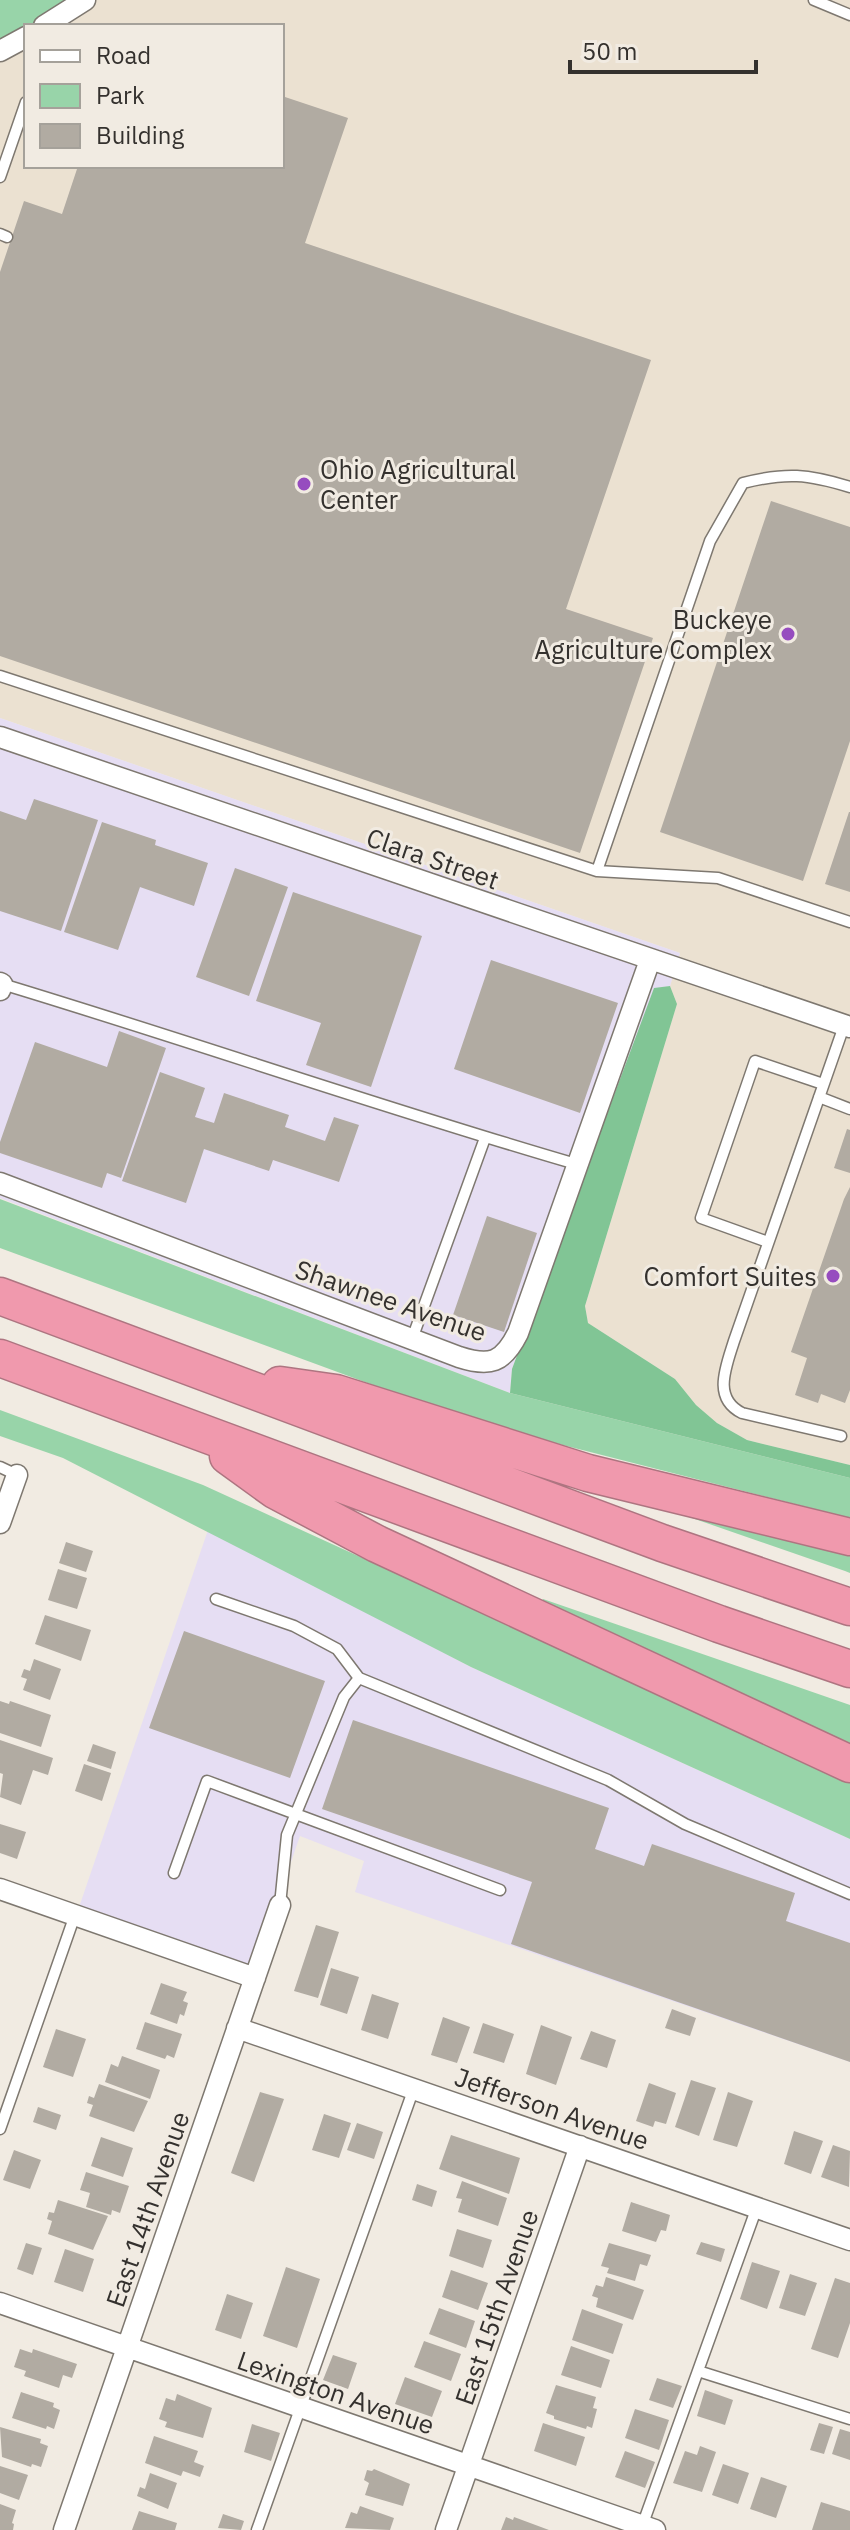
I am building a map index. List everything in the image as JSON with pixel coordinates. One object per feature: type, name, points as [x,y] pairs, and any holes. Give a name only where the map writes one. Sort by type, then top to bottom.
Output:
[{"type":"highway","points":[[0,1296],[662,1543],[850,1607]]},
{"type":"highway","points":[[0,1358],[719,1624],[850,1669]]},
{"type":"highway","points":[[205,1373],[336,1393],[588,1473],[850,1537]]},
{"type":"highway","points":[[187,1428],[275,1490],[377,1544],[850,1764]]},
{"type":"street","points":[[56,17],[85,0]]},
{"type":"street","points":[[0,51],[24,38]]},
{"type":"street","name":"Clara Street","points":[[0,737],[847,1026]]},
{"type":"street","name":"Shawnee Avenue","points":[[0,1183],[477,1363],[495,1361],[510,1350],[518,1333],[650,960]]},
{"type":"street","points":[[0,1523],[8,1471]]},
{"type":"street","points":[[0,1889],[255,1978]]},
{"type":"street","name":"East 14th Avenue","points":[[64,2530],[280,1905]]},
{"type":"street","name":"Jefferson Avenue","points":[[237,2028],[850,2240]]},
{"type":"street","name":"East 15th Avenue","points":[[446,2530],[580,2146]]},
{"type":"street","name":"Lexington Avenue","points":[[0,2303],[646,2529]]},
{"type":"lane","points":[[814,0],[850,15]]},
{"type":"lane","points":[[0,177],[24,108]]},
{"type":"lane","points":[[597,871],[710,541],[743,483],[775,475],[817,477],[850,487]]},
{"type":"lane","points":[[0,676],[597,871],[718,878],[850,922]]},
{"type":"lane","points":[[1,985],[229,1054],[432,1123],[576,1164]]},
{"type":"lane","points":[[841,1436],[742,1413],[732,1408],[723,1386],[724,1373],[768,1242],[823,1084],[847,1026]]},
{"type":"lane","points":[[768,1242],[701,1218],[750,1075],[755,1061],[823,1084]]},
{"type":"lane","points":[[819,1097],[850,1109]]},
{"type":"lane","points":[[412,1339],[485,1138]]},
{"type":"lane","points":[[216,1599],[294,1626],[337,1649],[359,1678],[608,1780],[685,1824],[850,1894]]},
{"type":"lane","points":[[280,1905],[287,1835],[344,1697],[359,1678]]},
{"type":"lane","points":[[174,1873],[207,1781],[500,1890]]},
{"type":"lane","points":[[0,2129],[75,1915]]},
{"type":"lane","points":[[257,2530],[414,2088]]},
{"type":"lane","points":[[646,2529],[757,2207]]},
{"type":"lane","points":[[698,2371],[850,2419]]},
{"type":"shaded area","points":[[0,0],[850,0],[850,1465],[747,1440],[717,1423],[696,1405],[675,1379],[588,1323],[585,1306],[677,1004],[670,986],[680,953],[0,718]]},
{"type":"shaded area","points":[[0,718],[680,953],[670,986],[654,989],[512,1369],[510,1393],[0,1198]]},
{"type":"shaded area","points":[[208,1530],[471,1667],[850,1839],[850,2062],[355,1892],[364,1861],[300,1836],[251,1978],[75,1919]]},
{"type":"green space","points":[[0,0],[66,0],[56,18],[44,24],[24,24],[24,38],[0,51]]},
{"type":"green space","points":[[670,986],[677,1004],[585,1306],[588,1323],[675,1379],[696,1405],[717,1423],[747,1440],[850,1465],[850,1478],[510,1393],[512,1369],[654,988]]},
{"type":"green space","points":[[0,1199],[510,1393],[850,1478],[850,1518],[543,1440],[430,1406],[0,1248]]},
{"type":"green space","points":[[0,1410],[203,1485],[850,1781],[850,1839],[471,1667],[63,1458],[0,1436]]},
{"type":"green space","points":[[640,1500],[850,1551],[850,1573],[845,1571]]},
{"type":"green space","points":[[543,1599],[850,1705],[850,1747],[541,1603]]},
{"type":"building","name":"Ohio Agricultural Center","points":[[284,97],[348,118],[305,243],[651,360],[566,609],[653,638],[580,853],[0,656],[0,272],[24,201],[62,214],[77,168],[284,168]]},
{"type":"building","name":"Buckeye Agriculture Complex","points":[[771,501],[850,527],[850,741],[803,881],[660,832]]},
{"type":"building","points":[[34,799],[98,820],[61,931],[0,911],[0,811],[26,820]]},
{"type":"building","points":[[850,812],[850,892],[825,884]]},
{"type":"building","points":[[102,822],[156,840],[155,845],[208,863],[194,906],[140,887],[118,950],[64,932]]},
{"type":"building","points":[[235,868],[288,887],[249,996],[196,977]]},
{"type":"building","points":[[293,892],[422,936],[371,1087],[306,1065],[321,1023],[256,1001]]},
{"type":"building","points":[[491,960],[618,1003],[580,1113],[454,1069]]},
{"type":"building","points":[[119,1031],[166,1048],[121,1178],[107,1173],[102,1188],[0,1153],[0,1142],[35,1042],[107,1067]]},
{"type":"building","points":[[160,1072],[205,1088],[195,1117],[214,1123],[224,1093],[289,1115],[285,1127],[325,1141],[334,1117],[359,1125],[339,1182],[273,1160],[269,1171],[204,1149],[186,1203],[122,1181]]},
{"type":"building","points":[[847,1129],[850,1130],[850,1173],[834,1168]]},
{"type":"building","name":"Comfort Suites","points":[[850,1187],[850,1390],[845,1403],[821,1394],[818,1403],[795,1395],[807,1358],[791,1352]]},
{"type":"building","points":[[487,1216],[537,1233],[504,1332],[453,1315]]},
{"type":"building","points":[[66,1542],[93,1551],[86,1572],[59,1563]]},
{"type":"building","points":[[58,1569],[87,1578],[77,1609],[48,1600]]},
{"type":"building","points":[[45,1615],[91,1630],[81,1661],[35,1644]]},
{"type":"building","points":[[184,1631],[325,1681],[290,1778],[149,1728]]},
{"type":"building","points":[[34,1659],[61,1669],[50,1700],[23,1690],[27,1679],[21,1677],[24,1669],[30,1671]]},
{"type":"building","points":[[0,1701],[9,1704],[10,1701],[51,1715],[41,1747],[0,1733]]},
{"type":"building","points":[[353,1720],[609,1808],[595,1849],[644,1866],[652,1844],[795,1893],[786,1921],[850,1943],[850,2062],[511,1944],[532,1882],[322,1809]]},
{"type":"building","points":[[0,1740],[53,1758],[48,1775],[33,1770],[21,1805],[0,1797],[3,1774],[0,1773]]},
{"type":"building","points":[[93,1744],[116,1752],[111,1769],[87,1761]]},
{"type":"building","points":[[84,1764],[111,1773],[102,1801],[75,1791]]},
{"type":"building","points":[[0,1824],[26,1832],[17,1859],[0,1853]]},
{"type":"building","points":[[316,1925],[339,1932],[318,1998],[294,1991]]},
{"type":"building","points":[[331,1968],[359,1977],[347,2014],[320,2005]]},
{"type":"building","points":[[161,1983],[187,1992],[183,2001],[188,2003],[184,2016],[180,2014],[177,2024],[150,2014]]},
{"type":"building","points":[[372,1994],[399,2003],[388,2039],[361,2030]]},
{"type":"building","points":[[672,2009],[696,2018],[690,2036],[665,2028]]},
{"type":"building","points":[[443,2017],[470,2027],[457,2063],[431,2055]]},
{"type":"building","points":[[145,2022],[182,2034],[174,2058],[167,2055],[165,2059],[136,2049]]},
{"type":"building","points":[[483,2023],[514,2034],[504,2063],[473,2053]]},
{"type":"building","points":[[541,2025],[572,2037],[556,2085],[526,2074]]},
{"type":"building","points":[[56,2029],[86,2039],[73,2077],[43,2067]]},
{"type":"building","points":[[591,2031],[616,2040],[607,2068],[580,2059]]},
{"type":"building","points":[[122,2056],[160,2070],[150,2099],[105,2082],[111,2064],[118,2067]]},
{"type":"building","points":[[691,2080],[716,2088],[699,2136],[675,2127]]},
{"type":"building","points":[[649,2083],[676,2093],[666,2124],[655,2121],[653,2127],[636,2121]]},
{"type":"building","points":[[99,2084],[148,2101],[134,2132],[89,2116],[93,2105],[87,2103],[89,2096],[94,2098]]},
{"type":"building","points":[[260,2092],[284,2099],[254,2182],[231,2173]]},
{"type":"building","points":[[728,2092],[753,2101],[737,2147],[713,2140]]},
{"type":"building","points":[[38,2107],[61,2115],[56,2130],[33,2122]]},
{"type":"building","points":[[324,2114],[351,2123],[339,2158],[312,2150]]},
{"type":"building","points":[[357,2123],[383,2132],[374,2159],[347,2150]]},
{"type":"building","points":[[794,2131],[823,2141],[811,2174],[784,2164]]},
{"type":"building","points":[[451,2135],[520,2158],[509,2194],[439,2169]]},
{"type":"building","points":[[101,2137],[133,2148],[123,2177],[91,2166]]},
{"type":"building","points":[[833,2145],[850,2151],[849,2187],[821,2177]]},
{"type":"building","points":[[14,2150],[41,2160],[30,2189],[3,2180]]},
{"type":"building","points":[[86,2172],[129,2186],[120,2213],[112,2210],[111,2215],[86,2207],[90,2193],[80,2190]]},
{"type":"building","points":[[462,2181],[507,2198],[498,2226],[458,2212],[462,2199],[456,2198]]},
{"type":"building","points":[[417,2184],[437,2191],[432,2207],[412,2200]]},
{"type":"building","points":[[58,2200],[108,2216],[93,2250],[48,2234],[52,2221],[47,2219],[49,2212],[54,2213]]},
{"type":"building","points":[[631,2202],[670,2215],[666,2231],[661,2230],[656,2242],[622,2231]]},
{"type":"building","points":[[457,2229],[492,2240],[483,2268],[449,2256]]},
{"type":"building","points":[[701,2242],[725,2249],[721,2262],[696,2254]]},
{"type":"building","points":[[26,2243],[42,2248],[33,2275],[17,2269]]},
{"type":"building","points":[[609,2243],[651,2255],[647,2266],[640,2264],[635,2281],[607,2273],[609,2268],[601,2266]]},
{"type":"building","points":[[65,2249],[94,2259],[83,2292],[54,2282]]},
{"type":"building","points":[[752,2262],[780,2271],[767,2309],[740,2299]]},
{"type":"building","points":[[286,2267],[320,2279],[297,2348],[263,2336]]},
{"type":"building","points":[[451,2270],[488,2283],[478,2310],[442,2297]]},
{"type":"building","points":[[790,2274],[817,2283],[805,2316],[779,2308]]},
{"type":"building","points":[[606,2277],[644,2290],[633,2320],[596,2307],[598,2298],[592,2296],[596,2285],[603,2287]]},
{"type":"building","points":[[835,2278],[850,2283],[850,2323],[838,2358],[811,2349]]},
{"type":"building","points":[[227,2294],[253,2303],[241,2339],[215,2330]]},
{"type":"building","points":[[439,2308],[475,2321],[466,2348],[429,2334]]},
{"type":"building","points":[[582,2309],[623,2324],[613,2354],[572,2340]]},
{"type":"building","points":[[424,2341],[461,2354],[451,2381],[414,2367]]},
{"type":"building","points":[[571,2346],[610,2360],[601,2388],[561,2375]]},
{"type":"building","points":[[20,2349],[32,2353],[33,2349],[77,2364],[72,2378],[63,2375],[59,2388],[24,2376],[26,2371],[14,2367]]},
{"type":"building","points":[[333,2355],[357,2363],[348,2389],[323,2380]]},
{"type":"building","points":[[405,2377],[442,2391],[432,2417],[395,2404]]},
{"type":"building","points":[[657,2378],[682,2386],[673,2408],[649,2400]]},
{"type":"building","points":[[556,2385],[596,2397],[593,2408],[597,2409],[592,2428],[554,2419],[546,2413]]},
{"type":"building","points":[[705,2390],[733,2400],[725,2425],[697,2416]]},
{"type":"building","points":[[21,2392],[54,2403],[53,2407],[60,2410],[54,2429],[12,2418]]},
{"type":"building","points":[[177,2394],[212,2408],[203,2438],[165,2427],[167,2422],[159,2419],[166,2398],[175,2401]]},
{"type":"building","points":[[635,2409],[669,2420],[659,2450],[625,2438]]},
{"type":"building","points":[[543,2423],[585,2437],[576,2466],[534,2451]]},
{"type":"building","points":[[819,2423],[833,2427],[824,2454],[810,2450]]},
{"type":"building","points":[[252,2424],[280,2433],[271,2461],[244,2452]]},
{"type":"building","points":[[0,2427],[41,2439],[40,2443],[48,2446],[41,2467],[32,2464],[31,2467],[2,2457]]},
{"type":"building","points":[[840,2429],[850,2432],[850,2460],[832,2454]]},
{"type":"building","points":[[154,2436],[198,2451],[194,2462],[204,2466],[200,2477],[183,2471],[181,2476],[145,2463]]},
{"type":"building","points":[[700,2446],[716,2452],[702,2492],[673,2483],[685,2451],[697,2455]]},
{"type":"building","points":[[625,2451],[655,2462],[645,2488],[615,2477]]},
{"type":"building","points":[[723,2464],[749,2473],[738,2504],[712,2495]]},
{"type":"building","points":[[0,2466],[28,2475],[19,2500],[0,2493]]},
{"type":"building","points":[[374,2469],[410,2484],[403,2506],[365,2495],[369,2483],[364,2480],[367,2470]]},
{"type":"building","points":[[150,2473],[177,2483],[168,2509],[137,2496],[140,2487],[145,2489]]},
{"type":"building","points":[[761,2477],[787,2486],[776,2518],[750,2509]]},
{"type":"building","points":[[821,2502],[850,2511],[850,2530],[812,2530]]},
{"type":"building","points":[[0,2504],[16,2510],[13,2530],[0,2530]]},
{"type":"building","points":[[360,2506],[394,2518],[390,2530],[345,2528],[351,2512],[357,2514]]},
{"type":"building","points":[[139,2511],[177,2523],[175,2530],[132,2530]]},
{"type":"building","points":[[223,2514],[244,2521],[241,2530],[218,2528]]},
{"type":"building","points":[[506,2517],[513,2520],[514,2517],[549,2530],[501,2530]]},
{"type":"place","name":"Ohio Agricultural Center","points":[[304,484]]},
{"type":"place","name":"Buckeye Agriculture Complex","points":[[788,634]]},
{"type":"place","name":"Comfort Suites","points":[[833,1276]]}]
